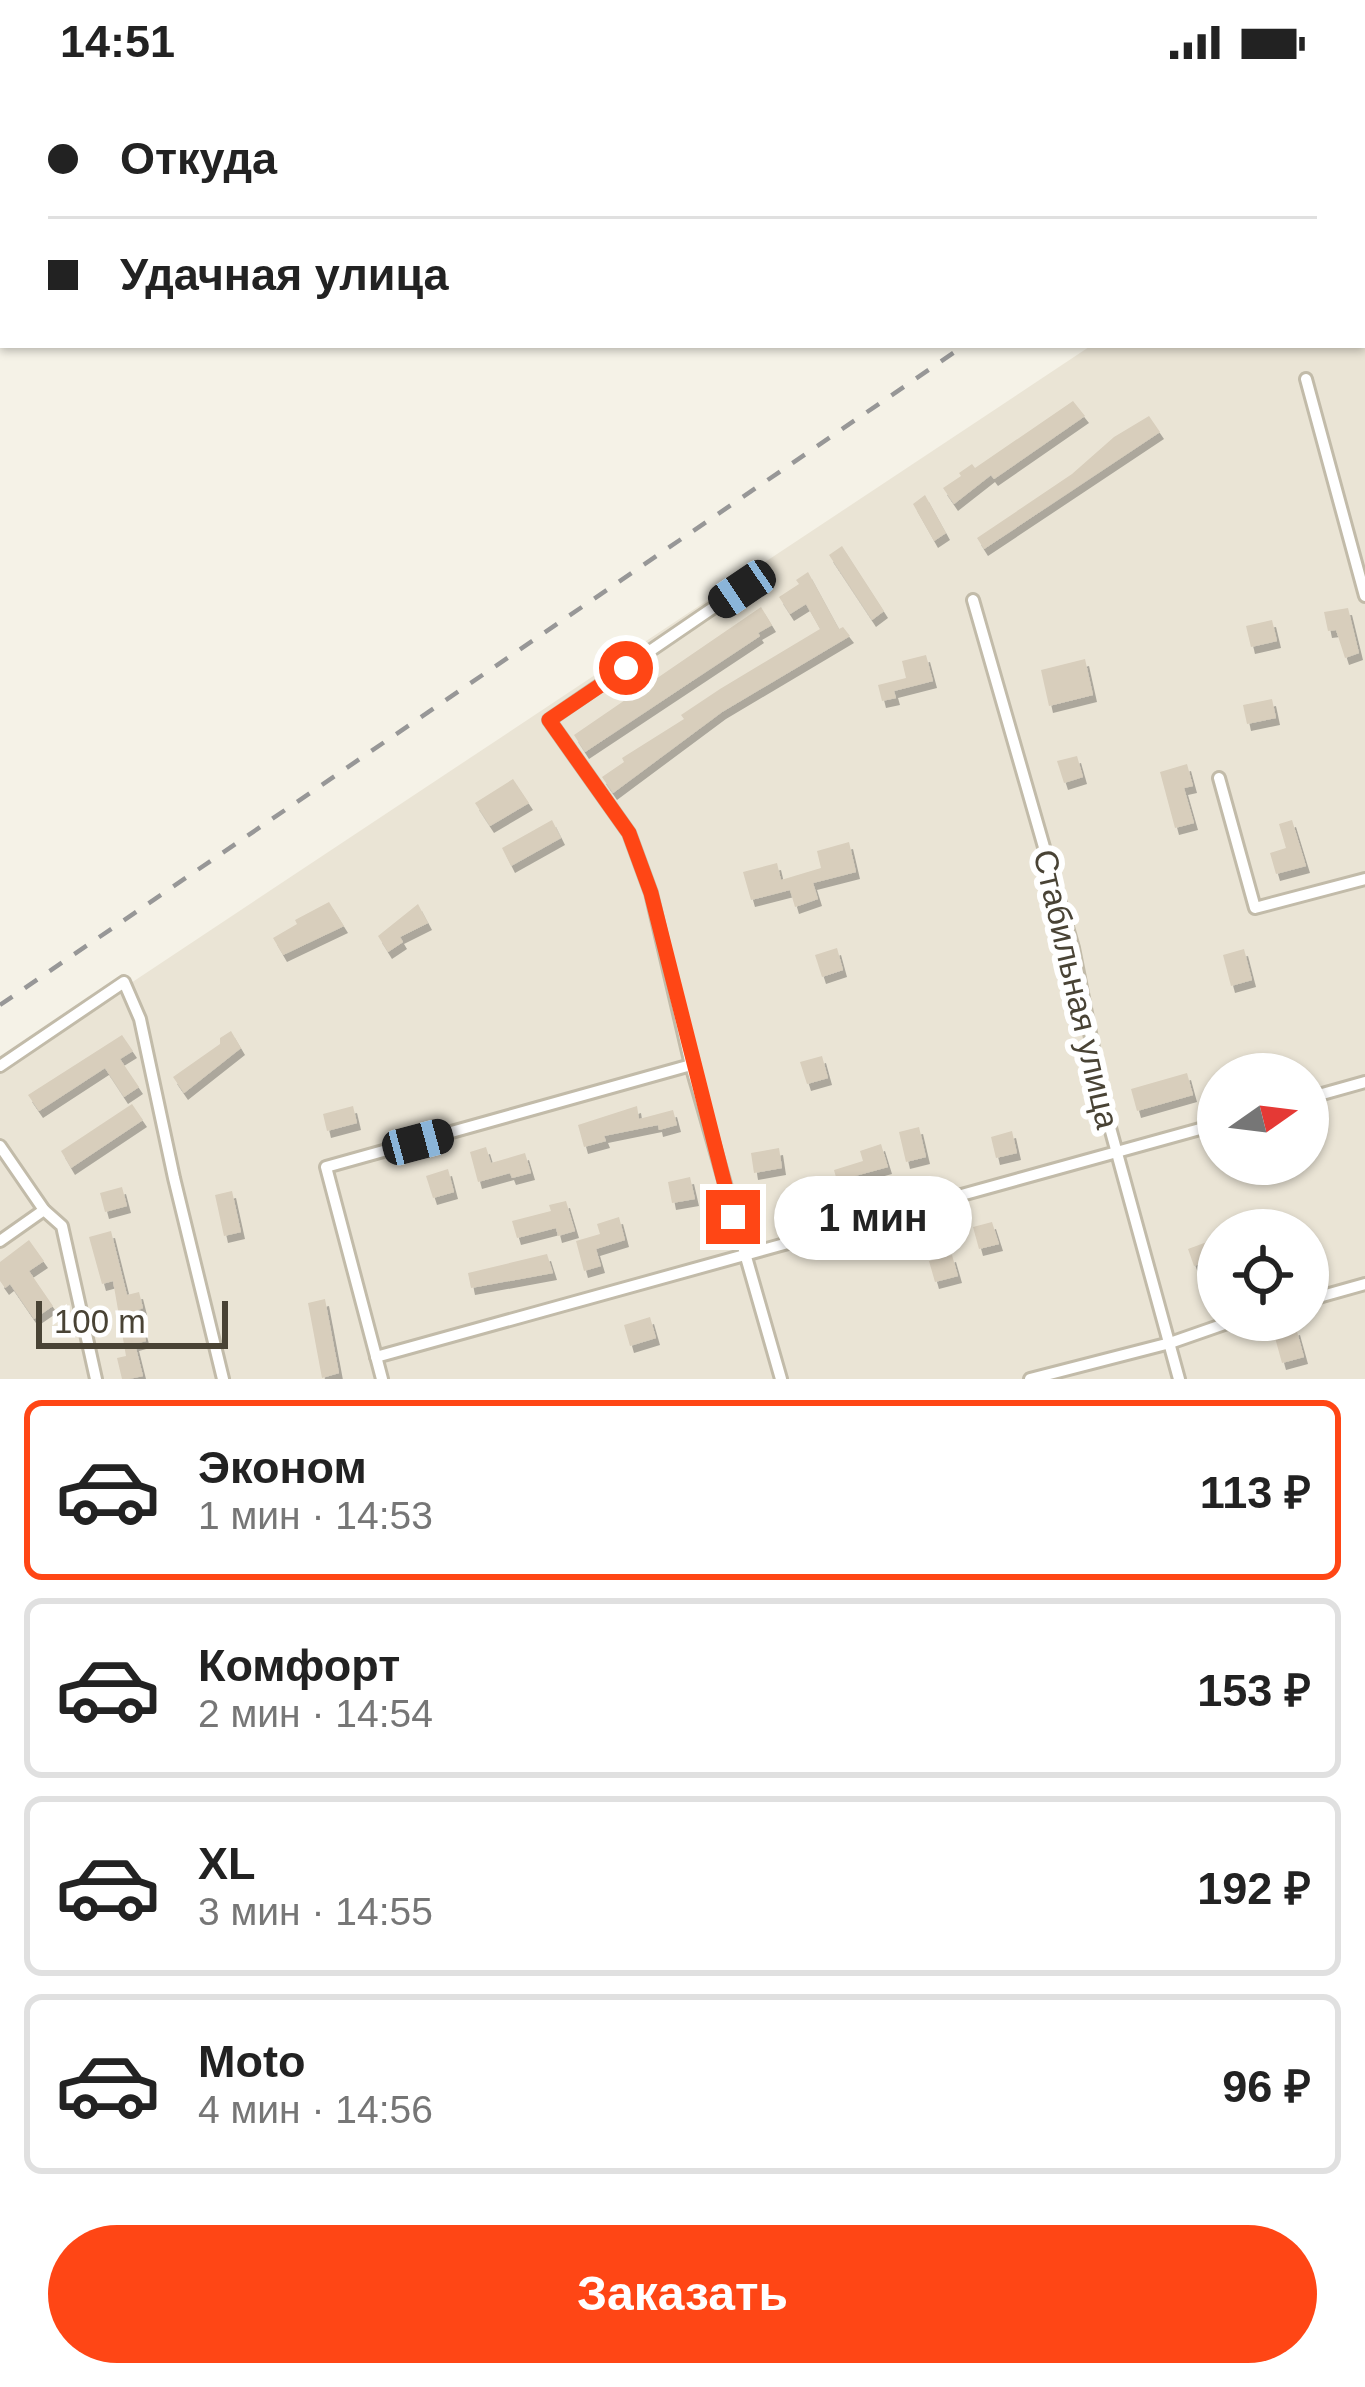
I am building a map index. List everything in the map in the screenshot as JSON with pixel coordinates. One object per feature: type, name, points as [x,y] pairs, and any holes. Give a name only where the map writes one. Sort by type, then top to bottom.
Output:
[{"type":"street","points":[[1306,379],[1365,596]]},
{"type":"street","points":[[742,589],[549,720],[629,833],[651,893],[743,1256],[781,1379]]},
{"type":"street","name":"Стабильная улица","points":[[973,601],[1073,948],[1117,1153],[1179,1379]]},
{"type":"street","points":[[1219,778],[1255,908],[1365,880]]},
{"type":"street","points":[[0,1066],[124,982],[140,1019],[224,1379]]},
{"type":"street","points":[[382,1379],[326,1167],[692,1065]]},
{"type":"street","points":[[1329,1092],[1365,1082]]},
{"type":"street","points":[[376,1358],[1197,1130]]},
{"type":"street","points":[[0,1146],[44,1210],[62,1226],[96,1379]]},
{"type":"street","points":[[0,1241],[44,1210]]},
{"type":"street","points":[[1329,1294],[1365,1284]]},
{"type":"street","points":[[1030,1379],[1197,1334]]},
{"type":"shaded area","points":[[1087,348],[1365,348],[1365,1379],[0,1379],[0,1070]]},
{"type":"building","points":[[1073,401],[1085,416],[954,504],[943,488],[959,473],[972,464],[975,468]]},
{"type":"building","points":[[1149,416],[1160,432],[984,549],[977,538]]},
{"type":"building","points":[[925,495],[946,533],[934,541],[913,504]]},
{"type":"building","points":[[842,546],[884,611],[872,620],[829,555]]},
{"type":"building","points":[[808,572],[839,629],[843,627],[850,636],[722,712],[613,793],[602,777],[624,762],[622,758],[684,719],[681,715],[720,689],[820,629],[806,604],[790,614],[779,597]]},
{"type":"building","points":[[761,607],[772,625],[760,636],[585,752],[574,735]]},
{"type":"building","points":[[1348,608],[1359,653],[1345,658],[1336,630],[1328,631],[1324,612]]},
{"type":"building","points":[[1272,620],[1277,641],[1251,647],[1246,626]]},
{"type":"building","points":[[926,655],[933,681],[894,691],[896,698],[882,701],[878,685],[906,678],[902,661]]},
{"type":"building","points":[[1085,659],[1093,695],[1049,706],[1041,670]]},
{"type":"building","points":[[1272,699],[1276,718],[1247,724],[1243,705]]},
{"type":"building","points":[[1077,756],[1083,777],[1064,783],[1057,761]]},
{"type":"building","points":[[1187,764],[1193,786],[1184,788],[1194,823],[1175,828],[1160,772]]},
{"type":"building","points":[[513,779],[529,803],[490,826],[475,803]]},
{"type":"building","points":[[552,820],[561,838],[511,866],[502,848]]},
{"type":"building","points":[[1292,820],[1306,866],[1276,874],[1270,853],[1286,848],[1279,824]]},
{"type":"building","points":[[849,842],[856,872],[813,883],[818,899],[795,907],[790,890],[751,900],[743,872],[777,863],[781,880],[821,868],[817,851]]},
{"type":"building","points":[[329,902],[344,926],[283,955],[273,938]]},
{"type":"building","points":[[418,904],[428,923],[400,937],[403,942],[388,952],[378,936]]},
{"type":"building","points":[[837,948],[843,970],[822,977],[815,955]]},
{"type":"building","points":[[1244,949],[1252,980],[1231,986],[1223,955]]},
{"type":"building","points":[[231,1031],[241,1048],[184,1093],[173,1077]]},
{"type":"building","points":[[122,1035],[133,1051],[120,1059],[139,1087],[124,1097],[105,1068],[39,1111],[28,1095]]},
{"type":"building","points":[[822,1056],[828,1078],[807,1084],[800,1062]]},
{"type":"building","points":[[1187,1073],[1193,1095],[1137,1111],[1131,1089]]},
{"type":"building","points":[[132,1104],[143,1120],[71,1168],[61,1151]]},
{"type":"building","points":[[353,1106],[357,1123],[327,1131],[323,1114]]},
{"type":"building","points":[[637,1106],[639,1119],[673,1110],[677,1125],[604,1136],[606,1141],[584,1147],[578,1125]]},
{"type":"building","points":[[919,1127],[926,1157],[906,1162],[899,1132]]},
{"type":"building","points":[[1012,1131],[1017,1153],[996,1158],[991,1137]]},
{"type":"building","points":[[881,1144],[888,1167],[855,1176],[859,1190],[841,1195],[834,1170],[863,1161],[860,1151]]},
{"type":"building","points":[[486,1147],[491,1163],[525,1153],[531,1173],[478,1182],[470,1152]]},
{"type":"building","points":[[779,1148],[782,1168],[754,1173],[751,1153]]},
{"type":"building","points":[[448,1169],[454,1192],[433,1198],[426,1176]]},
{"type":"building","points":[[690,1177],[695,1199],[672,1203],[668,1182]]},
{"type":"building","points":[[122,1187],[127,1206],[105,1212],[100,1193]]},
{"type":"building","points":[[232,1191],[241,1232],[224,1236],[215,1195]]},
{"type":"building","points":[[566,1201],[575,1231],[558,1236],[556,1228],[517,1238],[512,1221],[551,1211],[549,1205]]},
{"type":"building","points":[[619,1217],[625,1240],[596,1249],[601,1266],[584,1271],[576,1241],[600,1234],[597,1224]]},
{"type":"building","points":[[992,1222],[999,1244],[979,1249],[973,1227]]},
{"type":"building","points":[[111,1231],[127,1295],[139,1292],[143,1308],[138,1310],[146,1341],[135,1344],[143,1376],[129,1379],[122,1379],[117,1358],[126,1356],[113,1281],[102,1284],[89,1237]]},
{"type":"building","points":[[29,1240],[44,1261],[29,1271],[53,1306],[34,1319],[10,1284],[5,1288],[0,1281],[0,1262]]},
{"type":"building","points":[[1197,1246],[1197,1265],[1194,1266],[1188,1249]]},
{"type":"building","points":[[547,1254],[553,1273],[471,1288],[468,1273]]},
{"type":"building","points":[[952,1255],[958,1276],[935,1282],[929,1261]]},
{"type":"building","points":[[325,1299],[339,1373],[322,1378],[308,1303]]},
{"type":"building","points":[[650,1317],[656,1338],[630,1346],[624,1325]]},
{"type":"building","points":[[1276,1341],[1300,1341],[1304,1357],[1282,1363]]},
{"type":"railway","points":[[0,1005],[961,348]]},
{"type":"route","points":[[626,668],[549,720],[629,833],[651,893],[733,1217]]}]
